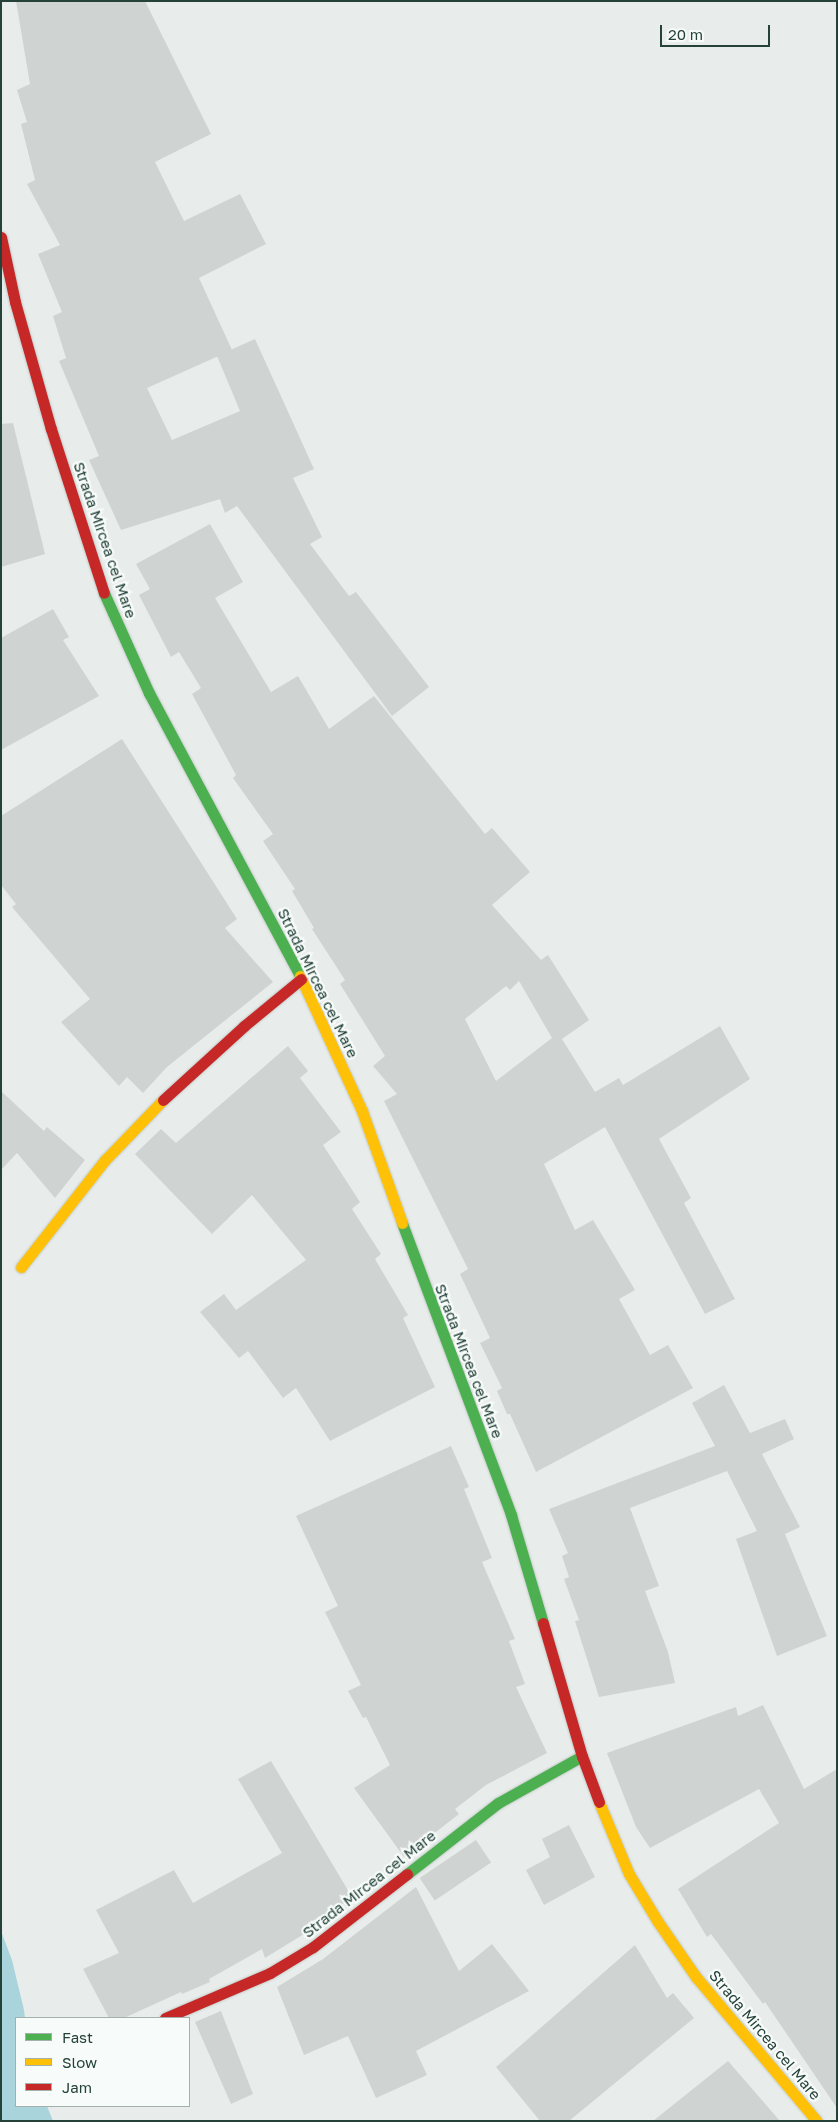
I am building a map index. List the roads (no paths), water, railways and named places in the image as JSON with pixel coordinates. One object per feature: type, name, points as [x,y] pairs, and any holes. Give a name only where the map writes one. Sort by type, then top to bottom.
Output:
[{"type":"street","name":"Strada Mircea cel Mare","points":[[1,237],[15,302],[51,429],[101,585],[150,693],[301,979],[334,1046],[362,1111],[440,1329],[511,1516],[582,1756],[608,1829],[630,1874],[658,1922],[696,1977],[817,2121]]},
{"type":"street","points":[[21,1268],[105,1160],[150,1112],[244,1026],[301,979]]},
{"type":"street","name":"Strada Mircea cel Mare","points":[[167,2017],[270,1973],[314,1947],[498,1803],[582,1756]]},
{"type":"water","points":[[1,1931],[12,1960],[25,2017],[15,2017],[15,2107],[47,2107],[53,2121],[1,2121]]}]
